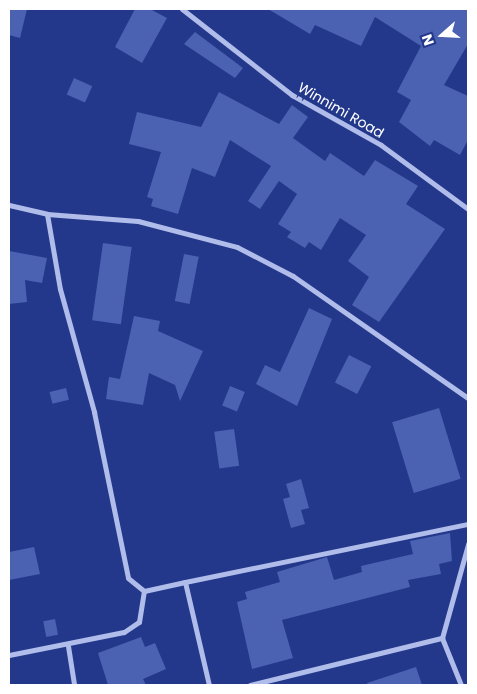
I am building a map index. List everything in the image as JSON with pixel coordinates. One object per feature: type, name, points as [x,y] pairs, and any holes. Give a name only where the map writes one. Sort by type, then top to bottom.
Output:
[{"type":"street","name":"Winnimi Road","points":[[182,9],[292,95],[382,145],[468,209]]},
{"type":"street","points":[[9,205],[47,214],[138,221],[237,247],[292,276],[468,398]]},
{"type":"street","points":[[47,214],[60,289],[94,412],[124,566],[128,578],[144,590],[468,524]]},
{"type":"street","points":[[461,685],[442,638],[468,544]]},
{"type":"street","points":[[185,582],[208,685]]},
{"type":"street","points":[[9,655],[68,646],[124,632],[139,622],[144,590]]},
{"type":"street","points":[[250,685],[442,638]]},
{"type":"street","points":[[68,646],[74,685]]},
{"type":"building","points":[[9,9],[27,9],[20,38],[9,35]]},
{"type":"building","points":[[135,9],[150,9],[167,18],[142,63],[115,47]]},
{"type":"building","points":[[268,9],[468,9],[468,44],[444,85],[468,96],[468,140],[460,155],[434,140],[430,146],[399,122],[411,100],[397,92],[421,46],[375,17],[361,46],[315,25],[310,34]]},
{"type":"building","points":[[195,32],[243,68],[235,78],[184,44]]},
{"type":"building","points":[[74,78],[92,86],[85,103],[67,94]]},
{"type":"building","points":[[219,92],[279,124],[292,105],[308,117],[293,138],[325,161],[330,153],[364,176],[375,160],[418,186],[406,204],[445,229],[379,322],[352,305],[369,277],[348,261],[366,235],[340,218],[321,250],[309,242],[305,248],[287,237],[291,232],[278,224],[297,194],[279,181],[260,209],[248,201],[271,166],[230,140],[215,177],[192,168],[178,214],[151,206],[153,199],[147,197],[161,152],[129,144],[137,112],[201,127]]},
{"type":"building","points":[[103,243],[132,247],[121,324],[92,320]]},
{"type":"building","points":[[9,251],[47,258],[42,283],[25,280],[27,302],[9,304]]},
{"type":"building","points":[[184,254],[199,257],[190,304],[175,301]]},
{"type":"building","points":[[309,308],[332,319],[297,406],[256,384],[265,365],[280,372]]},
{"type":"building","points":[[134,316],[160,321],[158,331],[203,351],[180,401],[175,385],[149,373],[143,405],[106,399],[109,377],[120,379]]},
{"type":"building","points":[[349,355],[371,366],[357,394],[335,383]]},
{"type":"building","points":[[230,386],[245,392],[237,411],[222,405]]},
{"type":"building","points":[[66,388],[69,400],[52,404],[50,392]]},
{"type":"building","points":[[439,408],[461,479],[414,493],[392,422]]},
{"type":"building","points":[[234,429],[239,466],[219,468],[214,432]]},
{"type":"building","points":[[301,479],[309,508],[301,510],[305,524],[291,528],[283,499],[290,497],[286,484]]},
{"type":"building","points":[[450,533],[452,561],[439,564],[441,574],[408,580],[410,587],[282,620],[293,658],[252,669],[237,602],[247,599],[245,592],[280,582],[277,572],[327,557],[334,580],[362,572],[361,566],[413,554],[410,541]]},
{"type":"building","points":[[34,547],[40,574],[9,580],[9,552]]},
{"type":"building","points":[[55,619],[58,635],[46,637],[43,621]]},
{"type":"building","points":[[141,637],[145,647],[155,643],[166,669],[143,679],[146,685],[108,685],[98,653]]},
{"type":"building","points":[[416,667],[422,685],[368,685],[367,683]]}]
